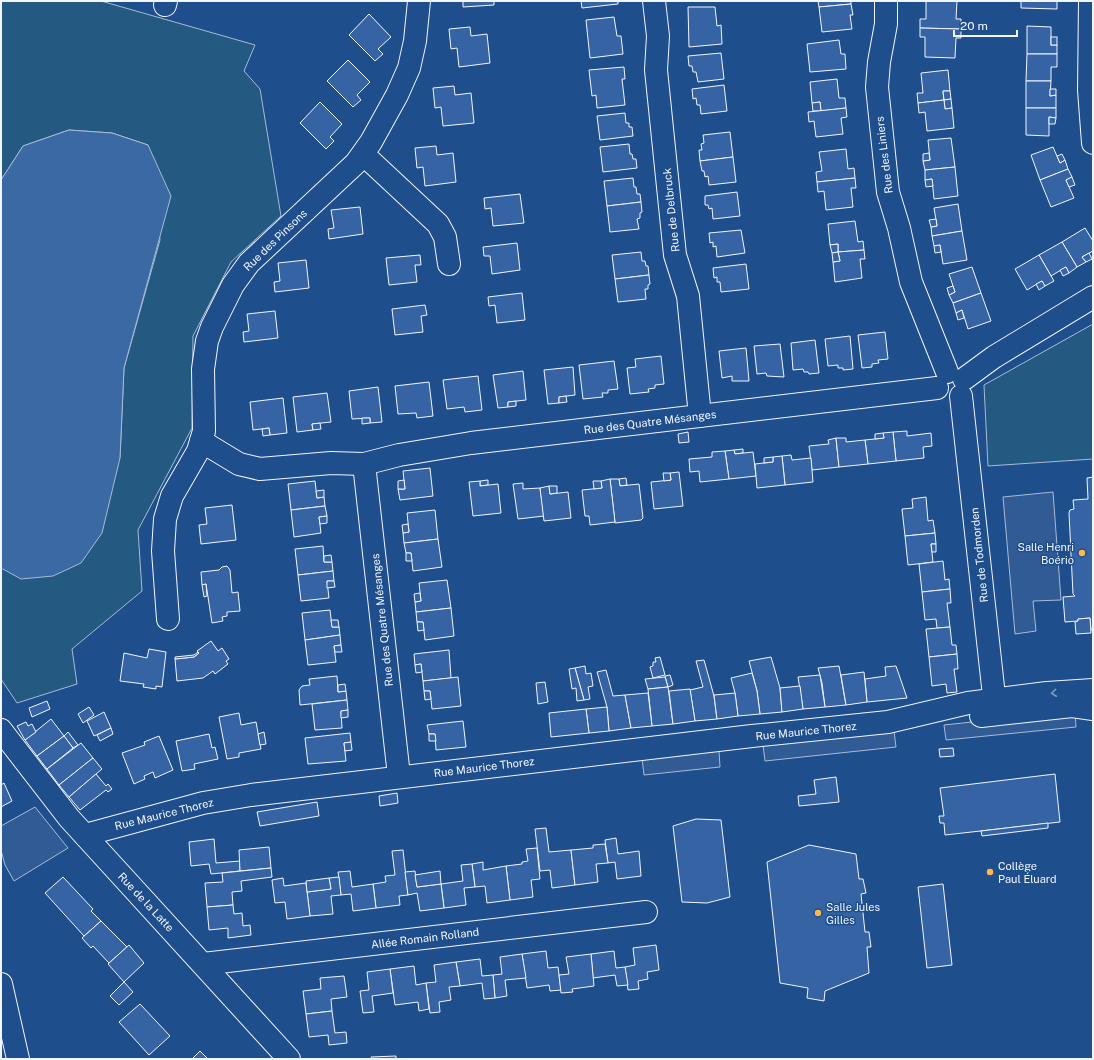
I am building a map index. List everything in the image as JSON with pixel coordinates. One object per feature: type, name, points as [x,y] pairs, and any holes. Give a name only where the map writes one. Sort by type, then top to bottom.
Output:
[{"type":"street","name":"Rue de Delbruck","points":[[654,1],[658,36],[656,70],[675,255],[688,296],[700,416]]},
{"type":"street","name":"Rue des Liniers","points":[[886,1],[886,24],[879,62],[877,87],[888,192],[899,228],[911,282],[952,384]]},
{"type":"street","points":[[1090,1],[1089,90],[1093,143]]},
{"type":"street","name":"Rue des Pinsons","points":[[168,619],[163,551],[165,519],[172,496],[198,451],[204,431],[202,388],[205,354],[212,327],[226,298],[249,263],[363,154],[371,142],[404,80],[412,55],[413,4]]},
{"type":"street","points":[[363,154],[438,224],[445,237],[449,264]]},
{"type":"street","points":[[952,384],[1093,297]]},
{"type":"street","name":"Rue des Quatre Mésanges","points":[[201,441],[239,464],[260,469],[331,462],[364,464],[399,455],[471,443],[952,384]]},
{"type":"street","name":"Rue de Todmorden","points":[[952,384],[995,707]]},
{"type":"street","name":"Rue des Quatre Mésanges","points":[[364,464],[399,776]]},
{"type":"street","name":"Rue Maurice Thorez","points":[[995,707],[1093,690]]},
{"type":"street","name":"Rue Maurice Thorez","points":[[85,835],[163,813],[229,798],[399,776],[888,722],[961,705],[995,707],[1072,706],[1093,709]]},
{"type":"street","name":"Rue de la Latte","points":[[4,731],[44,786],[85,835],[289,1059]]},
{"type":"street","name":"Allée Romain Rolland","points":[[203,964],[646,912]]},
{"type":"street","points":[[1,984],[18,1059]]},
{"type":"shaded area","points":[[1,1],[101,1],[255,45],[244,71],[260,89],[281,216],[231,262],[193,336],[192,428],[138,530],[142,591],[72,649],[77,684],[17,703],[1,679],[1,568],[120,458],[124,368],[160,240],[148,145],[112,133],[69,130],[23,146],[1,180]]},
{"type":"shaded area","points":[[69,130],[112,133],[148,145],[171,196],[124,368],[120,458],[102,533],[81,563],[53,576],[21,579],[1,568],[1,180],[23,146]]},
{"type":"shaded area","points":[[1093,324],[1093,459],[988,466],[984,385]]},
{"type":"shaded area","points":[[1053,492],[1061,600],[1033,601],[1036,631],[1015,634],[1003,497]]},
{"type":"shaded area","points":[[1075,711],[1076,727],[946,740],[944,725]]},
{"type":"shaded area","points":[[894,731],[896,747],[765,761],[763,745]]},
{"type":"shaded area","points":[[719,751],[720,767],[644,775],[642,758]]},
{"type":"shaded area","points":[[35,807],[68,848],[14,881],[5,865],[1,850],[1,826]]},
{"type":"building","points":[[463,1],[494,1],[494,5],[463,7]]},
{"type":"building","points":[[581,1],[618,1],[618,4],[582,8]]},
{"type":"building","points":[[818,1],[851,1],[851,4],[819,7]]},
{"type":"building","points":[[926,1],[957,1],[956,19],[961,19],[961,29],[920,28],[920,19],[926,19]]},
{"type":"building","points":[[1021,1],[1057,1],[1057,9],[1021,8]]},
{"type":"building","points":[[851,4],[853,15],[850,15],[852,29],[822,32],[819,7]]},
{"type":"building","points":[[688,7],[715,7],[717,26],[721,25],[722,44],[689,47]]},
{"type":"building","points":[[369,14],[391,37],[378,49],[383,54],[375,61],[349,35]]},
{"type":"building","points":[[614,17],[617,36],[621,36],[623,54],[590,58],[586,20]]},
{"type":"building","points":[[1027,26],[1051,27],[1051,45],[1057,45],[1057,54],[1027,54]]},
{"type":"building","points":[[470,27],[471,36],[487,34],[490,63],[459,67],[457,48],[451,49],[449,29]]},
{"type":"building","points":[[920,28],[961,29],[961,38],[956,38],[955,58],[925,57],[925,37],[920,37]]},
{"type":"building","points":[[1051,37],[1057,37],[1057,45],[1051,45]]},
{"type":"building","points":[[839,40],[841,54],[845,54],[846,69],[810,72],[807,44]]},
{"type":"building","points":[[721,53],[724,79],[698,82],[696,72],[693,72],[692,66],[689,66],[688,56]]},
{"type":"building","points":[[1027,54],[1057,54],[1057,67],[1051,67],[1051,81],[1026,81]]},
{"type":"building","points":[[348,60],[370,82],[357,95],[361,100],[353,107],[327,81]]},
{"type":"building","points":[[624,67],[625,79],[622,79],[625,105],[597,108],[596,95],[592,96],[589,70]]},
{"type":"building","points":[[948,70],[950,91],[943,91],[944,100],[918,103],[917,93],[923,93],[921,73]]},
{"type":"building","points":[[837,79],[839,98],[845,98],[846,108],[821,111],[820,102],[812,103],[810,82]]},
{"type":"building","points":[[1026,81],[1051,81],[1050,96],[1056,95],[1056,108],[1026,108]]},
{"type":"building","points":[[724,85],[727,111],[701,114],[700,105],[697,105],[696,98],[693,99],[692,89]]},
{"type":"building","points":[[454,86],[455,95],[471,93],[474,123],[443,126],[441,107],[435,108],[433,88]]},
{"type":"building","points":[[1050,89],[1056,89],[1056,95],[1050,96]]},
{"type":"building","points":[[943,91],[950,91],[951,99],[944,100]]},
{"type":"building","points":[[951,99],[952,108],[945,109],[944,100]]},
{"type":"building","points":[[944,100],[945,109],[952,108],[954,128],[927,131],[925,112],[919,113],[918,103]]},
{"type":"building","points":[[320,102],[342,124],[330,137],[334,141],[326,149],[300,123]]},
{"type":"building","points":[[820,102],[821,111],[813,111],[812,103]]},
{"type":"building","points":[[846,108],[847,117],[841,118],[843,134],[816,137],[814,121],[809,122],[808,112]]},
{"type":"building","points":[[1026,108],[1056,108],[1056,118],[1049,117],[1049,136],[1026,135]]},
{"type":"building","points":[[625,113],[626,123],[629,123],[629,127],[632,127],[633,136],[600,140],[597,116]]},
{"type":"building","points":[[1049,117],[1056,118],[1055,124],[1049,124]]},
{"type":"building","points":[[730,132],[733,157],[700,161],[699,150],[702,150],[701,144],[704,143],[703,135]]},
{"type":"building","points":[[951,138],[955,167],[925,170],[923,161],[930,160],[928,140]]},
{"type":"building","points":[[629,144],[630,154],[632,154],[633,159],[636,159],[637,168],[603,172],[600,147]]},
{"type":"building","points":[[436,146],[437,155],[453,153],[456,182],[425,186],[423,167],[417,168],[415,148]]},
{"type":"building","points":[[1053,147],[1060,163],[1065,160],[1068,169],[1040,180],[1031,155]]},
{"type":"building","points":[[846,149],[848,169],[854,168],[855,178],[817,182],[816,172],[822,171],[819,152]]},
{"type":"building","points":[[929,153],[930,160],[923,161],[923,154]]},
{"type":"building","points":[[1062,154],[1065,160],[1060,163],[1057,156]]},
{"type":"building","points":[[733,157],[736,182],[709,185],[708,176],[705,177],[700,161]]},
{"type":"building","points":[[955,167],[958,196],[934,199],[932,179],[925,180],[925,170]]},
{"type":"building","points":[[1068,169],[1072,177],[1066,180],[1074,198],[1051,207],[1040,180]]},
{"type":"building","points":[[1072,177],[1075,185],[1069,187],[1066,180]]},
{"type":"building","points":[[633,178],[634,187],[636,187],[637,194],[640,194],[641,202],[607,206],[604,181]]},
{"type":"building","points":[[855,178],[856,188],[851,188],[853,207],[826,210],[824,191],[818,192],[817,182]]},
{"type":"building","points":[[932,179],[933,186],[926,187],[925,180]]},
{"type":"building","points":[[737,192],[740,216],[713,219],[712,208],[709,209],[708,205],[705,205],[705,196]]},
{"type":"building","points":[[520,194],[524,223],[493,226],[491,208],[485,209],[484,198]]},
{"type":"building","points":[[641,202],[642,212],[640,213],[640,218],[637,219],[639,229],[610,232],[607,206]]},
{"type":"building","points":[[958,204],[962,231],[932,236],[931,227],[937,226],[934,208]]},
{"type":"building","points":[[360,207],[363,234],[329,239],[328,229],[334,228],[331,210]]},
{"type":"building","points":[[936,219],[937,226],[931,227],[929,220]]},
{"type":"building","points":[[855,221],[858,242],[863,241],[864,250],[838,252],[838,244],[830,245],[828,224]]},
{"type":"building","points":[[1085,228],[1093,241],[1093,251],[1082,257],[1086,262],[1077,267],[1062,242]]},
{"type":"building","points":[[741,230],[745,253],[717,257],[716,246],[713,247],[713,242],[710,243],[709,233]]},
{"type":"building","points":[[962,231],[967,260],[943,264],[940,245],[934,246],[932,236]]},
{"type":"building","points":[[1062,242],[1077,267],[1069,273],[1066,267],[1051,276],[1039,255]]},
{"type":"building","points":[[517,243],[520,270],[492,274],[490,256],[484,256],[483,247]]},
{"type":"building","points":[[838,244],[838,252],[832,253],[830,245]]},
{"type":"building","points":[[940,245],[941,252],[935,253],[934,246]]},
{"type":"building","points":[[864,250],[865,259],[860,259],[862,278],[835,282],[833,262],[840,261],[838,252]]},
{"type":"building","points":[[641,252],[642,261],[645,261],[646,266],[648,266],[649,275],[615,279],[612,255]]},
{"type":"building","points":[[838,252],[840,261],[833,262],[832,253]]},
{"type":"building","points":[[1089,253],[1092,259],[1086,262],[1082,257]]},
{"type":"building","points":[[420,255],[421,265],[415,265],[417,282],[389,285],[386,258]]},
{"type":"building","points":[[1039,255],[1054,281],[1045,286],[1042,281],[1027,290],[1015,269]]},
{"type":"building","points":[[306,260],[309,288],[275,292],[274,282],[280,281],[278,263]]},
{"type":"building","points":[[746,264],[749,289],[721,292],[720,282],[717,282],[717,277],[714,278],[713,268]]},
{"type":"building","points":[[972,267],[981,293],[953,303],[949,295],[955,292],[949,274]]},
{"type":"building","points":[[1066,267],[1069,273],[1063,276],[1060,270]]},
{"type":"building","points":[[649,275],[650,284],[648,285],[648,289],[645,289],[646,299],[618,302],[615,279]]},
{"type":"building","points":[[1042,281],[1045,286],[1039,290],[1036,284]]},
{"type":"building","points":[[953,286],[955,292],[949,295],[947,288]]},
{"type":"building","points":[[522,293],[525,320],[497,323],[495,305],[489,306],[488,297]]},
{"type":"building","points":[[981,293],[991,321],[968,329],[962,310],[956,313],[953,303]]},
{"type":"building","points":[[425,305],[427,315],[421,316],[423,332],[395,335],[392,309]]},
{"type":"building","points":[[962,310],[964,318],[958,320],[956,313]]},
{"type":"building","points":[[275,311],[278,338],[244,342],[243,332],[249,331],[247,314]]},
{"type":"building","points":[[885,332],[888,359],[878,360],[879,363],[872,364],[872,367],[862,368],[858,335]]},
{"type":"building","points":[[850,336],[853,369],[843,370],[843,368],[838,368],[838,365],[828,366],[825,339]]},
{"type":"building","points":[[815,340],[819,373],[809,374],[808,372],[804,372],[803,369],[793,370],[791,343]]},
{"type":"building","points":[[780,344],[784,377],[767,376],[766,373],[757,374],[754,346]]},
{"type":"building","points":[[746,348],[749,381],[732,381],[732,376],[722,378],[719,351]]},
{"type":"building","points":[[661,356],[664,384],[655,385],[655,388],[648,389],[649,392],[630,394],[627,368],[636,367],[635,359]]},
{"type":"building","points":[[614,361],[618,389],[608,390],[608,393],[602,393],[603,397],[583,399],[579,365]]},
{"type":"building","points":[[573,367],[575,395],[559,397],[559,403],[548,404],[544,370]]},
{"type":"building","points":[[523,371],[526,400],[508,402],[508,407],[498,408],[493,375]]},
{"type":"building","points":[[478,376],[482,410],[465,412],[464,407],[447,409],[443,380]]},
{"type":"building","points":[[429,382],[433,416],[417,418],[416,413],[398,414],[395,386]]},
{"type":"building","points":[[378,387],[382,422],[370,423],[370,418],[352,419],[349,391]]},
{"type":"building","points":[[327,393],[331,422],[312,424],[313,430],[297,432],[293,397]]},
{"type":"building","points":[[566,396],[567,402],[559,403],[559,397]]},
{"type":"building","points":[[283,398],[287,433],[270,435],[269,428],[253,430],[250,402]]},
{"type":"building","points":[[516,401],[516,406],[508,407],[508,402]]},
{"type":"building","points":[[362,418],[370,418],[370,423],[362,424]]},
{"type":"building","points":[[320,423],[321,429],[313,430],[312,424]]},
{"type":"building","points":[[269,428],[270,435],[263,436],[262,429]]},
{"type":"building","points":[[907,431],[907,436],[931,433],[932,446],[923,447],[924,458],[896,461],[893,432]]},
{"type":"building","points":[[688,432],[689,442],[679,443],[678,434]]},
{"type":"building","points":[[893,432],[896,461],[868,464],[865,440],[884,438],[883,433]]},
{"type":"building","points":[[883,433],[884,438],[875,439],[875,434]]},
{"type":"building","points":[[836,438],[839,467],[812,470],[809,446],[829,444],[828,440]]},
{"type":"building","points":[[836,438],[846,438],[846,442],[865,440],[868,464],[839,467]]},
{"type":"building","points":[[743,449],[743,453],[735,454],[734,450]]},
{"type":"building","points":[[734,450],[735,454],[753,452],[756,476],[729,479],[725,451]]},
{"type":"building","points":[[725,451],[729,479],[700,482],[699,471],[690,472],[689,459],[712,457],[712,452]]},
{"type":"building","points":[[791,455],[792,460],[811,458],[813,482],[785,485],[782,456]]},
{"type":"building","points":[[782,456],[785,485],[757,488],[755,464],[773,462],[773,457]]},
{"type":"building","points":[[773,457],[773,462],[764,463],[764,458]]},
{"type":"building","points":[[430,468],[433,496],[400,500],[398,489],[405,489],[403,471]]},
{"type":"building","points":[[679,472],[683,506],[654,509],[651,482],[671,480],[670,473]]},
{"type":"building","points":[[663,473],[670,473],[671,480],[664,481]]},
{"type":"building","name":"Salle Henri Boério","points":[[1093,477],[1093,630],[1091,630],[1090,618],[1065,622],[1063,597],[1075,596],[1073,594],[1069,513],[1070,510],[1074,509],[1073,500],[1088,499],[1087,478]]},
{"type":"building","points":[[626,478],[627,485],[620,486],[619,479]]},
{"type":"building","points":[[610,479],[619,479],[620,486],[639,484],[643,518],[641,520],[615,523]]},
{"type":"building","points":[[610,479],[615,522],[590,525],[589,516],[585,516],[582,490],[602,488],[601,481]]},
{"type":"building","points":[[404,480],[405,489],[398,489],[398,481]]},
{"type":"building","points":[[488,480],[488,485],[480,486],[480,481]]},
{"type":"building","points":[[315,481],[317,498],[324,497],[325,506],[291,510],[288,484]]},
{"type":"building","points":[[480,481],[480,486],[498,484],[501,513],[473,516],[469,482]]},
{"type":"building","points":[[593,481],[601,481],[602,488],[594,489]]},
{"type":"building","points":[[523,483],[523,489],[540,488],[544,516],[518,519],[513,484]]},
{"type":"building","points":[[549,486],[550,494],[568,492],[571,518],[544,521],[540,488]]},
{"type":"building","points":[[549,486],[557,486],[557,493],[550,494]]},
{"type":"building","points":[[324,490],[324,497],[317,498],[316,491]]},
{"type":"building","points":[[926,497],[928,521],[933,520],[935,533],[905,536],[902,509],[913,508],[912,499]]},
{"type":"building","points":[[232,505],[236,540],[201,544],[199,525],[207,524],[205,508]]},
{"type":"building","points":[[325,506],[327,516],[319,517],[321,533],[294,537],[291,510]]},
{"type":"building","points":[[435,510],[438,539],[404,543],[403,533],[409,532],[407,513]]},
{"type":"building","points":[[327,516],[327,523],[320,524],[319,517]]},
{"type":"building","points":[[408,524],[409,532],[403,533],[402,525]]},
{"type":"building","points":[[935,533],[936,544],[931,544],[933,562],[908,565],[905,536]]},
{"type":"building","points":[[438,539],[442,567],[413,571],[411,553],[406,553],[404,543]]},
{"type":"building","points":[[931,544],[936,544],[936,552],[932,552]]},
{"type":"building","points":[[323,546],[324,562],[332,562],[333,571],[298,575],[295,549]]},
{"type":"building","points":[[406,553],[411,553],[412,561],[406,561]]},
{"type":"building","points":[[331,555],[332,562],[324,562],[324,556]]},
{"type":"building","points":[[943,561],[945,580],[949,579],[950,589],[922,592],[919,564]]},
{"type":"building","points":[[227,566],[230,570],[232,593],[238,592],[240,611],[227,612],[227,616],[222,617],[223,621],[212,623],[206,584],[202,585],[201,572],[219,570],[222,567]]},
{"type":"building","points":[[333,571],[334,581],[327,581],[329,598],[301,601],[298,575]]},
{"type":"building","points":[[447,580],[451,608],[416,612],[415,602],[421,601],[419,583]]},
{"type":"building","points":[[327,581],[334,581],[335,587],[327,588]]},
{"type":"building","points":[[206,584],[207,596],[204,597],[202,585]]},
{"type":"building","points":[[950,589],[951,603],[947,603],[950,627],[937,628],[936,619],[925,620],[922,592]]},
{"type":"building","points":[[420,593],[421,601],[415,602],[414,594]]},
{"type":"building","points":[[451,608],[454,636],[425,640],[423,622],[417,622],[416,612]]},
{"type":"building","points":[[330,610],[332,627],[339,627],[340,635],[305,640],[302,613]]},
{"type":"building","points":[[1090,618],[1091,633],[1076,634],[1075,622],[1078,621],[1078,619]]},
{"type":"building","points":[[331,620],[338,620],[339,627],[332,627]]},
{"type":"building","points":[[417,622],[423,622],[424,630],[418,631]]},
{"type":"building","points":[[950,627],[952,645],[956,645],[957,654],[929,657],[926,629]]},
{"type":"building","points":[[340,635],[341,645],[334,646],[336,662],[308,665],[305,640]]},
{"type":"building","points":[[211,641],[218,651],[222,648],[229,659],[226,661],[228,664],[215,674],[213,671],[203,678],[177,681],[175,659],[194,657],[199,653],[197,651]]},
{"type":"building","points":[[341,645],[342,652],[335,652],[334,646]]},
{"type":"building","points":[[149,649],[166,652],[162,687],[156,686],[156,689],[143,687],[144,684],[120,681],[124,653],[147,658]]},
{"type":"building","points":[[449,650],[451,678],[423,681],[421,664],[415,665],[414,654]]},
{"type":"building","points":[[198,652],[199,653],[194,657],[175,659],[175,657],[194,655]]},
{"type":"building","points":[[957,654],[958,669],[954,669],[957,692],[947,693],[946,684],[932,686],[929,657]]},
{"type":"building","points":[[660,657],[665,675],[653,678],[650,667],[653,666],[653,662],[656,662],[655,658]]},
{"type":"building","points":[[771,657],[780,688],[782,712],[760,714],[757,691],[749,661]]},
{"type":"building","points":[[704,660],[714,696],[717,719],[695,721],[690,690],[703,687],[696,661]]},
{"type":"building","points":[[421,664],[422,672],[416,673],[415,665]]},
{"type":"building","points":[[585,666],[586,674],[591,673],[593,686],[588,687],[590,699],[584,700],[575,668]]},
{"type":"building","points":[[839,666],[846,705],[825,707],[822,683],[818,668]]},
{"type":"building","points":[[896,666],[907,698],[867,702],[865,679],[886,676],[885,667]]},
{"type":"building","points":[[575,668],[584,700],[577,701],[576,688],[572,689],[569,669]]},
{"type":"building","points":[[606,670],[613,696],[625,695],[631,728],[609,731],[607,707],[597,672]]},
{"type":"building","points":[[864,672],[867,702],[846,705],[841,675]]},
{"type":"building","points":[[752,673],[757,691],[760,714],[738,716],[735,693],[731,678]]},
{"type":"building","points":[[670,675],[673,685],[668,687],[665,676]]},
{"type":"building","points":[[820,675],[825,707],[803,709],[798,677]]},
{"type":"building","points":[[337,676],[338,692],[346,691],[347,700],[300,705],[299,690],[302,686],[310,685],[309,679]]},
{"type":"building","points":[[458,677],[461,706],[432,709],[430,691],[424,691],[423,681]]},
{"type":"building","points":[[665,677],[668,687],[648,689],[645,679]]},
{"type":"building","points":[[545,682],[548,702],[538,704],[536,683]]},
{"type":"building","points":[[345,684],[346,691],[338,692],[338,685]]},
{"type":"building","points":[[800,686],[803,709],[782,712],[780,688]]},
{"type":"building","points":[[668,687],[673,724],[652,726],[648,689]]},
{"type":"building","points":[[690,689],[695,721],[673,724],[669,691]]},
{"type":"building","points":[[424,691],[430,691],[431,699],[425,700]]},
{"type":"building","points":[[648,693],[652,726],[631,728],[625,695]]},
{"type":"building","points":[[735,693],[738,716],[717,719],[714,695]]},
{"type":"building","points":[[347,700],[348,710],[341,711],[342,728],[315,730],[312,704]]},
{"type":"building","points":[[47,701],[50,709],[32,717],[29,708]]},
{"type":"building","points":[[89,707],[94,715],[83,723],[78,714]]},
{"type":"building","points":[[607,707],[609,731],[589,733],[586,709]]},
{"type":"building","points":[[586,709],[589,733],[551,737],[549,713]]},
{"type":"building","points":[[348,710],[348,717],[341,718],[341,711]]},
{"type":"building","points":[[104,712],[111,728],[94,736],[87,721]]},
{"type":"building","points":[[239,713],[241,725],[256,722],[261,749],[239,753],[239,757],[227,759],[219,717]]},
{"type":"building","points":[[51,719],[64,736],[37,756],[25,740]]},
{"type":"building","points":[[463,721],[466,747],[436,750],[435,734],[429,734],[427,725]]},
{"type":"building","points":[[26,722],[28,726],[32,724],[36,732],[25,740],[17,726]]},
{"type":"building","points":[[111,728],[113,734],[100,741],[97,735]]},
{"type":"building","points":[[68,732],[78,745],[73,748],[64,736]]},
{"type":"building","points":[[264,732],[266,744],[260,745],[258,734]]},
{"type":"building","points":[[350,733],[351,742],[344,743],[346,761],[308,764],[305,738]]},
{"type":"building","points":[[209,734],[212,748],[215,747],[218,759],[194,764],[195,769],[182,771],[176,741]]},
{"type":"building","points":[[429,734],[435,734],[436,741],[429,741]]},
{"type":"building","points":[[64,736],[73,748],[47,769],[37,756]]},
{"type":"building","points":[[159,736],[173,770],[155,778],[153,772],[144,776],[145,779],[134,784],[122,753],[145,745],[144,742]]},
{"type":"building","points":[[351,742],[352,750],[345,751],[344,743]]},
{"type":"building","points":[[81,743],[93,758],[59,785],[47,769]]},
{"type":"building","points":[[953,748],[954,756],[940,757],[939,749]]},
{"type":"building","points":[[93,758],[102,769],[69,797],[59,785]]},
{"type":"building","points":[[96,774],[106,786],[108,784],[112,789],[108,792],[106,790],[80,810],[69,797]]},
{"type":"building","points":[[1055,774],[1060,822],[945,835],[944,823],[940,823],[939,816],[944,816],[940,788]]},
{"type":"building","points":[[836,777],[839,802],[799,806],[798,796],[816,794],[814,780]]},
{"type":"building","points":[[4,783],[12,801],[1,807],[1,785]]},
{"type":"building","points":[[397,793],[398,803],[380,806],[379,796]]},
{"type":"building","points":[[317,802],[319,816],[260,826],[257,812]]},
{"type":"building","points":[[696,819],[721,820],[730,897],[707,903],[682,902],[673,826]]},
{"type":"building","points":[[1048,823],[1048,828],[982,836],[981,831]]},
{"type":"building","points":[[546,828],[549,852],[571,850],[575,885],[552,888],[550,870],[540,871],[535,829]]},
{"type":"building","points":[[616,838],[618,854],[639,851],[641,876],[617,879],[615,862],[608,863],[605,840]]},
{"type":"building","points":[[214,839],[216,863],[240,861],[240,871],[211,874],[209,864],[191,866],[189,842]]},
{"type":"building","points":[[605,844],[608,863],[596,864],[598,882],[575,885],[571,850],[593,848],[593,845]]},
{"type":"building","name":"Salle Jules Gilles","points":[[809,845],[856,854],[859,879],[863,879],[866,893],[861,894],[865,932],[869,932],[871,947],[867,947],[869,973],[825,991],[824,1001],[807,998],[808,988],[780,983],[767,862]]},
{"type":"building","points":[[269,847],[271,868],[240,871],[239,850]]},
{"type":"building","points":[[537,848],[540,879],[531,880],[533,897],[510,900],[506,866],[522,864],[522,862],[528,861],[526,849]]},
{"type":"building","points":[[403,850],[408,895],[399,896],[400,905],[376,908],[373,884],[386,882],[385,876],[395,875],[392,851]]},
{"type":"building","points":[[483,862],[483,870],[506,866],[510,900],[487,903],[485,886],[475,887],[472,864]]},
{"type":"building","points":[[472,864],[475,887],[464,888],[466,905],[444,908],[441,884],[463,881],[461,865]]},
{"type":"building","points":[[271,868],[272,877],[241,881],[242,891],[232,892],[233,905],[207,907],[205,883],[223,882],[222,873]]},
{"type":"building","points":[[350,871],[352,887],[373,884],[376,908],[353,911],[351,894],[341,895],[338,872]]},
{"type":"building","points":[[415,871],[417,887],[441,884],[444,908],[420,911],[417,893],[408,895],[405,872]]},
{"type":"building","points":[[440,871],[441,884],[417,887],[415,875]]},
{"type":"building","points":[[63,877],[93,909],[91,911],[101,921],[84,936],[45,893]]},
{"type":"building","points":[[339,877],[341,895],[331,896],[333,914],[310,916],[307,892],[331,889],[329,878]]},
{"type":"building","points":[[283,878],[284,886],[306,883],[310,916],[287,919],[285,902],[275,903],[272,880]]},
{"type":"building","points":[[329,878],[331,889],[307,892],[306,881]]},
{"type":"building","points":[[943,884],[952,965],[927,968],[918,887]]},
{"type":"building","points":[[233,905],[234,914],[242,913],[243,926],[250,925],[251,935],[228,938],[228,928],[209,930],[207,907]]},
{"type":"building","points":[[101,921],[127,947],[109,963],[93,946],[91,948],[82,938]]},
{"type":"building","points":[[129,945],[144,963],[124,982],[108,964]]},
{"type":"building","points":[[656,945],[659,970],[647,972],[648,979],[638,981],[639,989],[628,990],[625,967],[635,965],[633,948]]},
{"type":"building","points":[[546,951],[548,968],[558,967],[561,990],[550,991],[549,985],[527,988],[522,954]]},
{"type":"building","points":[[614,951],[616,968],[625,967],[628,985],[617,986],[615,975],[593,978],[591,954]]},
{"type":"building","points":[[522,954],[526,978],[505,980],[507,996],[495,998],[493,975],[502,974],[500,957]]},
{"type":"building","points":[[591,954],[594,986],[572,989],[573,992],[561,993],[559,975],[569,974],[566,957]]},
{"type":"building","points":[[480,959],[482,976],[493,975],[495,998],[484,999],[482,983],[460,986],[456,962]]},
{"type":"building","points":[[456,962],[460,986],[449,987],[451,1000],[439,1002],[440,1012],[430,1013],[426,983],[436,982],[434,965]]},
{"type":"building","points":[[414,966],[416,985],[426,983],[429,1009],[419,1011],[418,1002],[395,1005],[390,969]]},
{"type":"building","points":[[390,969],[393,993],[372,996],[374,1012],[363,1013],[360,991],[369,990],[367,972]]},
{"type":"building","points":[[344,976],[347,997],[331,999],[332,1011],[306,1014],[303,991],[321,989],[320,978]]},
{"type":"building","points":[[124,982],[133,992],[119,1005],[110,996]]},
{"type":"building","points":[[140,1004],[170,1036],[149,1055],[119,1022]]},
{"type":"building","points":[[332,1011],[335,1033],[346,1032],[347,1043],[329,1045],[328,1035],[309,1037],[306,1014]]},
{"type":"building","points":[[200,1051],[208,1059],[192,1059]]},
{"type":"building","points":[[396,1056],[396,1059],[372,1059],[371,1057]]},
{"type":"place","name":"Salle Henri Boério","points":[[1082,553]]},
{"type":"place","name":"Collège Paul Éluard","points":[[990,872]]},
{"type":"place","name":"Salle Jules Gilles","points":[[818,913]]}]
